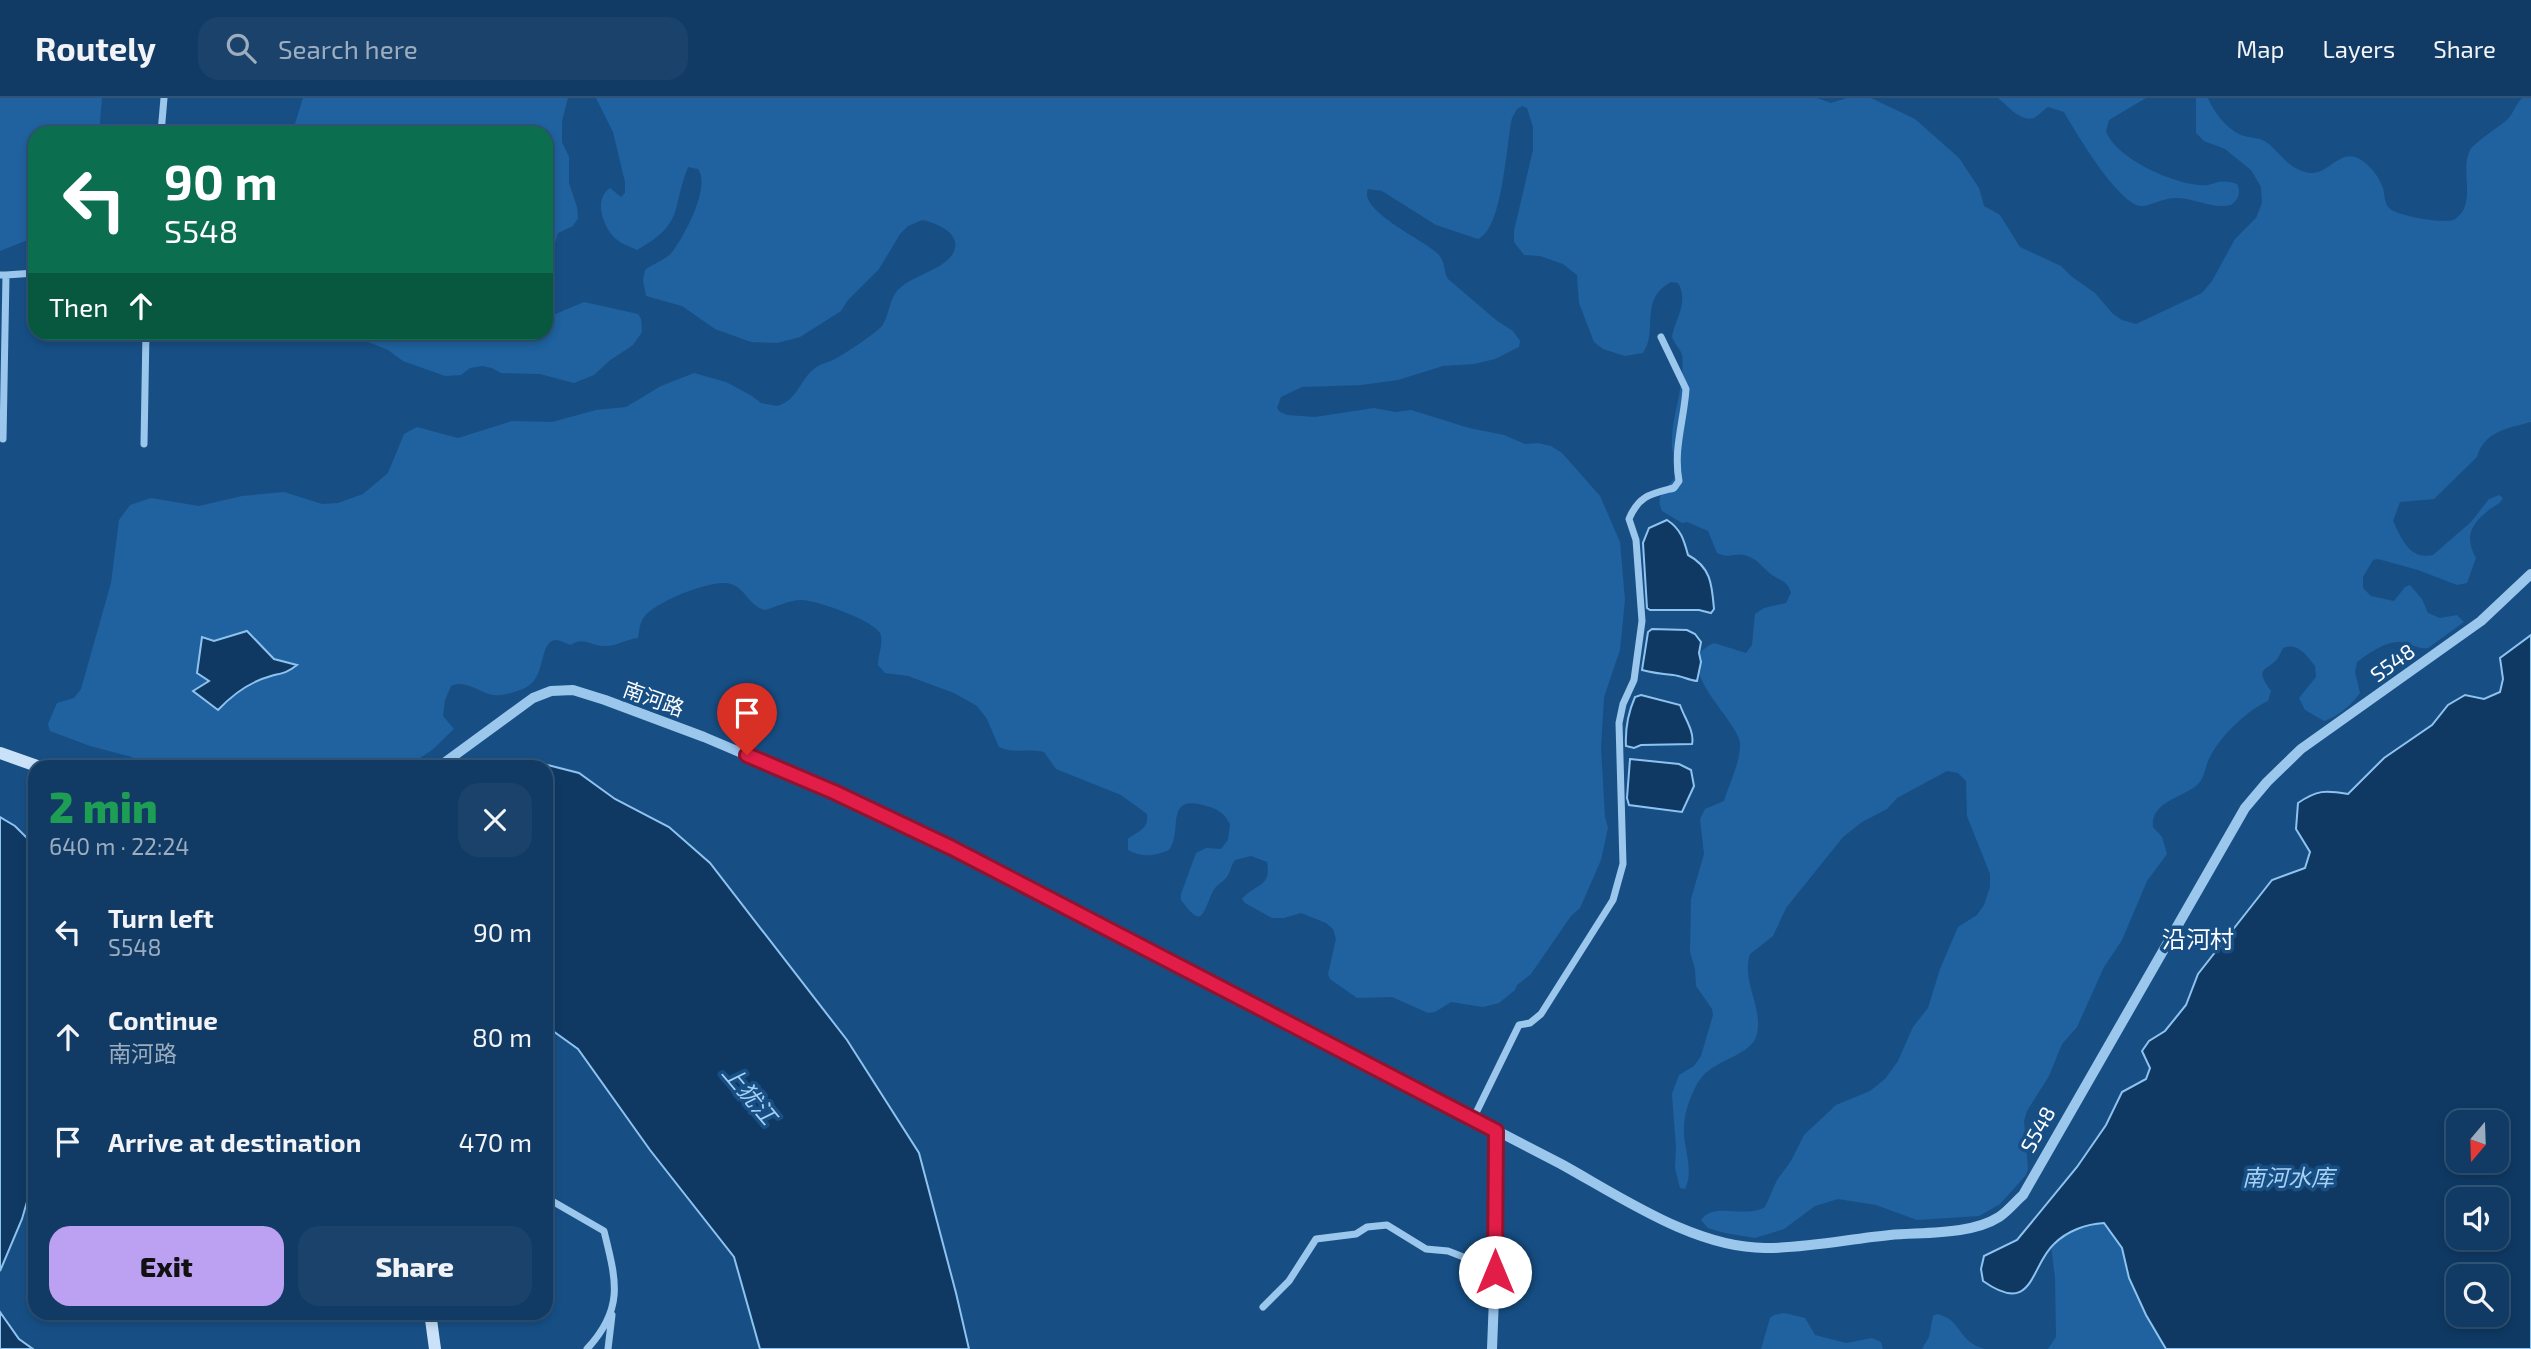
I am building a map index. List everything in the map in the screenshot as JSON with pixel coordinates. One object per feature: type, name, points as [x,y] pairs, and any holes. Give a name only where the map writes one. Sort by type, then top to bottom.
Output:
[{"type":"main road","points":[[0,753],[28,763]]},
{"type":"main road","points":[[431,1320],[435,1349]]},
{"type":"street","points":[[161,126],[164,98]]},
{"type":"street","points":[[3,439],[3,275],[28,273]]},
{"type":"street","points":[[1473,1119],[1519,1026],[1530,1023],[1541,1014],[1613,900],[1623,864],[1619,723],[1623,704],[1634,680],[1642,621],[1636,540],[1629,519],[1633,509],[1647,494],[1674,488],[1679,481],[1676,447],[1686,389],[1661,337]]},
{"type":"street","points":[[145,444],[146,340]]},
{"type":"street","name":"S548","points":[[1387,1075],[1648,1212],[1705,1237],[1740,1246],[1766,1248],[1977,1227],[2000,1216],[2023,1195],[2245,808],[2267,782],[2301,748],[2481,621],[2531,574]]},
{"type":"street","name":"南河路","points":[[448,760],[533,698],[551,691],[573,690],[605,700],[704,737],[834,792],[928,836],[1387,1075]]},
{"type":"street","points":[[1492,1349],[1496,1131]]},
{"type":"street","points":[[553,1202],[604,1231],[615,1276],[608,1349]]},
{"type":"street","points":[[1263,1307],[1289,1281],[1316,1239],[1356,1234],[1367,1227],[1387,1225],[1426,1249],[1448,1251],[1466,1258],[1495,1263]]},
{"type":"street","points":[[587,1349],[613,1311]]},
{"type":"shaded area","points":[[0,98],[102,98],[100,126],[28,126],[28,240],[0,251]]},
{"type":"shaded area","points":[[303,98],[568,98],[562,121],[562,142],[569,157],[569,183],[578,218],[573,226],[558,233],[553,250],[553,126],[294,126]]},
{"type":"shaded area","points":[[596,98],[1817,98],[1831,103],[1847,98],[1871,98],[1915,119],[1959,158],[1979,188],[1984,206],[2000,215],[2020,247],[2061,266],[2095,293],[2113,314],[2136,324],[2202,293],[2212,281],[2235,239],[2256,218],[2262,203],[2261,187],[2251,170],[2225,149],[2204,141],[2196,133],[2196,98],[2208,98],[2214,110],[2232,130],[2266,142],[2287,162],[2304,172],[2317,172],[2349,156],[2355,157],[2376,174],[2389,208],[2411,217],[2450,221],[2462,212],[2465,204],[2466,167],[2470,150],[2507,120],[2522,98],[2531,98],[2531,422],[2491,436],[2480,448],[2477,457],[2434,499],[2400,502],[2393,521],[2407,547],[2425,556],[2433,555],[2471,522],[2489,499],[2499,495],[2503,498],[2478,520],[2471,531],[2470,543],[2476,558],[2467,583],[2457,585],[2378,559],[2373,560],[2363,577],[2363,588],[2371,596],[2394,601],[2405,587],[2410,585],[2422,599],[2428,613],[2440,618],[2457,615],[2464,622],[2428,648],[2394,642],[2366,655],[2357,662],[2355,672],[2360,693],[2344,710],[2324,721],[2305,710],[2299,698],[2316,677],[2315,666],[2298,648],[2283,648],[2278,658],[2262,673],[2271,691],[2268,701],[2251,711],[2226,735],[2213,752],[2197,785],[2156,812],[2153,827],[2162,837],[2167,854],[2147,881],[2122,940],[2104,967],[2077,1027],[2062,1044],[2049,1076],[2027,1111],[2024,1121],[2028,1169],[2026,1175],[2000,1204],[1979,1216],[1917,1220],[1876,1205],[1838,1199],[1815,1206],[1784,1229],[1755,1238],[1708,1228],[1701,1220],[1714,1212],[1749,1211],[1765,1207],[1777,1180],[1791,1161],[1804,1135],[1836,1105],[1870,1091],[1885,1079],[1898,1061],[1913,1027],[1928,1008],[1940,969],[1958,927],[1977,915],[1984,905],[1990,887],[1990,874],[1967,816],[1966,781],[1958,773],[1947,771],[1897,798],[1887,809],[1862,822],[1843,837],[1786,908],[1773,936],[1750,954],[1748,974],[1757,1013],[1757,1034],[1747,1048],[1703,1075],[1694,1089],[1684,1125],[1689,1174],[1685,1189],[1680,1188],[1675,1168],[1672,1094],[1679,1075],[1694,1066],[1701,1056],[1713,1015],[1712,1009],[1696,986],[1690,952],[1691,899],[1704,854],[1700,819],[1705,809],[1724,801],[1740,750],[1736,732],[1708,691],[1700,677],[1697,664],[1701,652],[1714,643],[1746,653],[1752,645],[1755,614],[1764,608],[1786,603],[1791,593],[1786,584],[1753,558],[1717,553],[1708,531],[1687,522],[1682,523],[1662,511],[1660,498],[1676,475],[1677,469],[1672,436],[1683,367],[1682,355],[1672,336],[1681,309],[1681,290],[1678,283],[1671,282],[1655,297],[1643,353],[1625,356],[1603,349],[1594,342],[1579,303],[1577,275],[1563,264],[1540,256],[1524,255],[1514,242],[1514,231],[1533,150],[1533,127],[1527,108],[1522,106],[1512,118],[1502,184],[1493,220],[1478,239],[1436,225],[1382,191],[1368,189],[1368,198],[1382,216],[1438,254],[1448,279],[1513,331],[1520,341],[1519,347],[1495,359],[1474,364],[1443,366],[1398,380],[1361,385],[1302,387],[1281,397],[1277,408],[1287,415],[1315,417],[1374,408],[1395,412],[1411,410],[1469,428],[1504,435],[1525,444],[1551,446],[1562,453],[1600,496],[1620,542],[1625,600],[1620,650],[1604,697],[1601,748],[1608,828],[1601,860],[1580,908],[1571,916],[1531,974],[1499,1003],[1483,1007],[1451,1002],[1435,1012],[1428,1013],[1392,997],[1357,998],[1330,979],[1328,974],[1336,939],[1333,929],[1326,923],[1301,913],[1272,918],[1242,899],[1267,877],[1267,862],[1251,856],[1235,860],[1226,877],[1213,891],[1204,912],[1198,916],[1194,914],[1181,900],[1181,894],[1196,853],[1206,848],[1221,849],[1228,840],[1230,824],[1219,811],[1191,803],[1183,805],[1179,810],[1169,850],[1148,855],[1133,853],[1128,850],[1128,839],[1145,827],[1147,814],[1121,795],[1056,769],[1044,752],[999,747],[987,719],[977,706],[954,693],[908,676],[885,673],[878,665],[880,633],[867,622],[831,607],[801,600],[765,610],[755,605],[731,584],[698,588],[672,598],[650,611],[643,619],[638,638],[608,646],[583,641],[571,645],[558,640],[550,642],[537,676],[525,688],[493,695],[467,685],[451,686],[445,700],[443,716],[454,729],[417,760],[134,760],[50,731],[48,724],[57,703],[74,698],[81,689],[111,583],[119,520],[130,505],[151,498],[199,506],[242,496],[284,492],[322,504],[338,503],[363,494],[388,473],[404,434],[417,427],[458,438],[512,421],[552,422],[596,410],[626,407],[661,386],[694,373],[726,382],[761,403],[777,406],[794,395],[816,367],[844,354],[882,326],[896,292],[947,261],[955,248],[953,237],[933,223],[922,220],[908,226],[900,234],[879,269],[848,300],[841,311],[800,337],[777,343],[751,342],[715,329],[682,306],[646,296],[643,280],[645,270],[667,257],[684,234],[699,198],[701,177],[698,169],[688,167],[674,214],[663,232],[637,250],[618,241],[607,228],[601,206],[605,193],[610,188],[621,197],[625,193],[625,182],[613,132]]},
{"type":"shaded area","points":[[1998,98],[2146,98],[2109,120],[2106,131],[2111,141],[2132,159],[2174,180],[2199,185],[2225,181],[2237,184],[2237,198],[2231,205],[2224,206],[2178,198],[2142,206],[2132,203],[2098,166],[2064,112],[2048,107],[2034,118],[2024,118]]},
{"type":"shaded area","points":[[584,302],[638,314],[642,332],[633,345],[594,375],[574,383],[540,374],[501,373],[482,366],[470,368],[461,375],[445,376],[403,361],[388,350],[363,340],[553,340],[553,315]]},
{"type":"shaded area","points":[[2104,1223],[2122,1248],[2129,1278],[2166,1349],[2048,1349],[2056,1337],[2055,1278],[2051,1246],[2076,1230]]},
{"type":"shaded area","points":[[1784,1313],[1805,1318],[1815,1335],[1846,1343],[1872,1338],[1881,1342],[1883,1349],[1761,1349],[1770,1318]]},
{"type":"shaded area","points":[[1937,1314],[1951,1321],[1969,1341],[1985,1349],[1922,1349],[1929,1337],[1933,1316]]},
{"type":"water","points":[[1667,520],[1681,535],[1688,555],[1706,571],[1712,592],[1714,609],[1711,613],[1647,608],[1643,543],[1649,528]]},
{"type":"water","points":[[1652,629],[1687,630],[1695,634],[1701,642],[1697,681],[1642,670],[1648,632]]},
{"type":"water","points":[[247,631],[274,659],[297,665],[249,685],[218,710],[193,691],[209,681],[197,673],[202,637],[214,641]]},
{"type":"water","name":"南河水库","points":[[2531,635],[2531,1349],[2166,1349],[2129,1278],[2122,1248],[2104,1223],[2077,1229],[2059,1239],[2046,1253],[2029,1284],[2022,1291],[2012,1294],[2000,1291],[1983,1281],[1981,1269],[1984,1256],[2017,1240],[2077,1167],[2106,1125],[2122,1092],[2146,1079],[2150,1068],[2142,1051],[2149,1041],[2165,1031],[2186,1005],[2198,974],[2272,880],[2305,868],[2310,852],[2296,829],[2298,803],[2322,792],[2348,794],[2384,758],[2432,725],[2448,705],[2465,695],[2484,699],[2500,692],[2503,679],[2500,658]]},
{"type":"water","points":[[1641,695],[1680,705],[1691,730],[1692,744],[1641,745],[1634,748],[1626,746],[1630,709],[1635,697]]},
{"type":"water","points":[[1630,759],[1679,764],[1691,770],[1694,786],[1682,812],[1629,805],[1627,798]]},
{"type":"water","name":"上犹江","points":[[553,766],[579,773],[615,799],[669,827],[710,863],[847,1040],[919,1153],[969,1349],[760,1349],[734,1257],[650,1150],[578,1049],[553,1031]]},
{"type":"water","points":[[0,817],[15,826],[28,839],[28,1198],[0,1271]]},
{"type":"water","points":[[0,1312],[19,1339],[33,1349],[0,1349]]},
{"type":"district","name":"沿河村","points":[[2198,938]]},
{"type":"route","points":[[747,755],[834,792],[952,848],[1496,1131],[1495,1272]]}]
